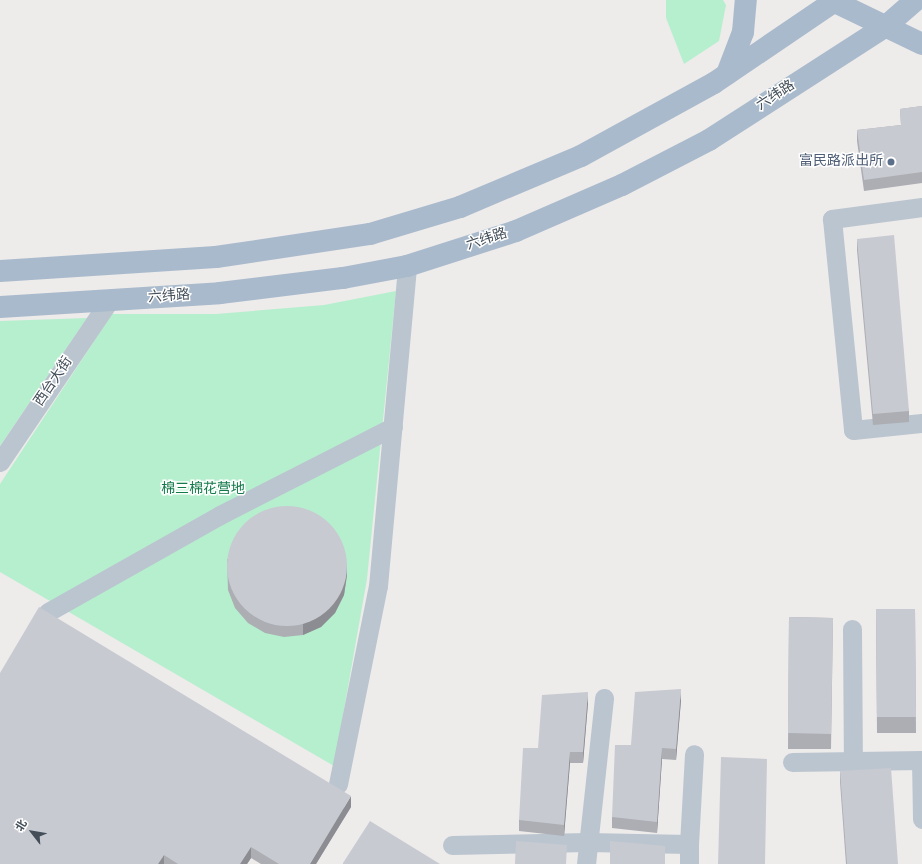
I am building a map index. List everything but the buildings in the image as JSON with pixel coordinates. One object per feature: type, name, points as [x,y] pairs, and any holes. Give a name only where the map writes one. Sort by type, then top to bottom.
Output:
[{"type":"main road","points":[[727,74],[743,32],[746,0]]},
{"type":"main road","points":[[0,271],[216,257],[370,234],[460,207],[581,156],[727,74],[834,0],[922,44]]},
{"type":"main road","name":"六纬路","points":[[0,307],[220,293],[407,266],[516,231],[622,185],[709,140],[886,26],[916,0]]},
{"type":"street","points":[[922,207],[832,219],[853,430],[922,423]]},
{"type":"street","points":[[338,784],[378,586],[407,266]]},
{"type":"street","name":"西台大街","points":[[0,462],[109,301]]},
{"type":"street","points":[[48,612],[220,515],[393,427]]},
{"type":"street","points":[[852,629],[853,758]]},
{"type":"street","points":[[586,864],[587,842],[604,698]]},
{"type":"street","points":[[689,864],[694,754]]},
{"type":"street","points":[[792,762],[853,758],[921,760],[922,818]]},
{"type":"street","points":[[452,845],[587,842],[689,844]]},
{"type":"green space","points":[[666,0],[723,0],[726,5],[719,41],[684,64],[666,18]]},
{"type":"green space","name":"棉三棉花营地","points":[[396,291],[367,579],[334,766],[0,572],[0,484],[112,314],[216,314],[324,305]]},
{"type":"green space","points":[[87,318],[0,446],[0,321]]},
{"type":"place","name":"富民路派出所","points":[[891,162]]}]
